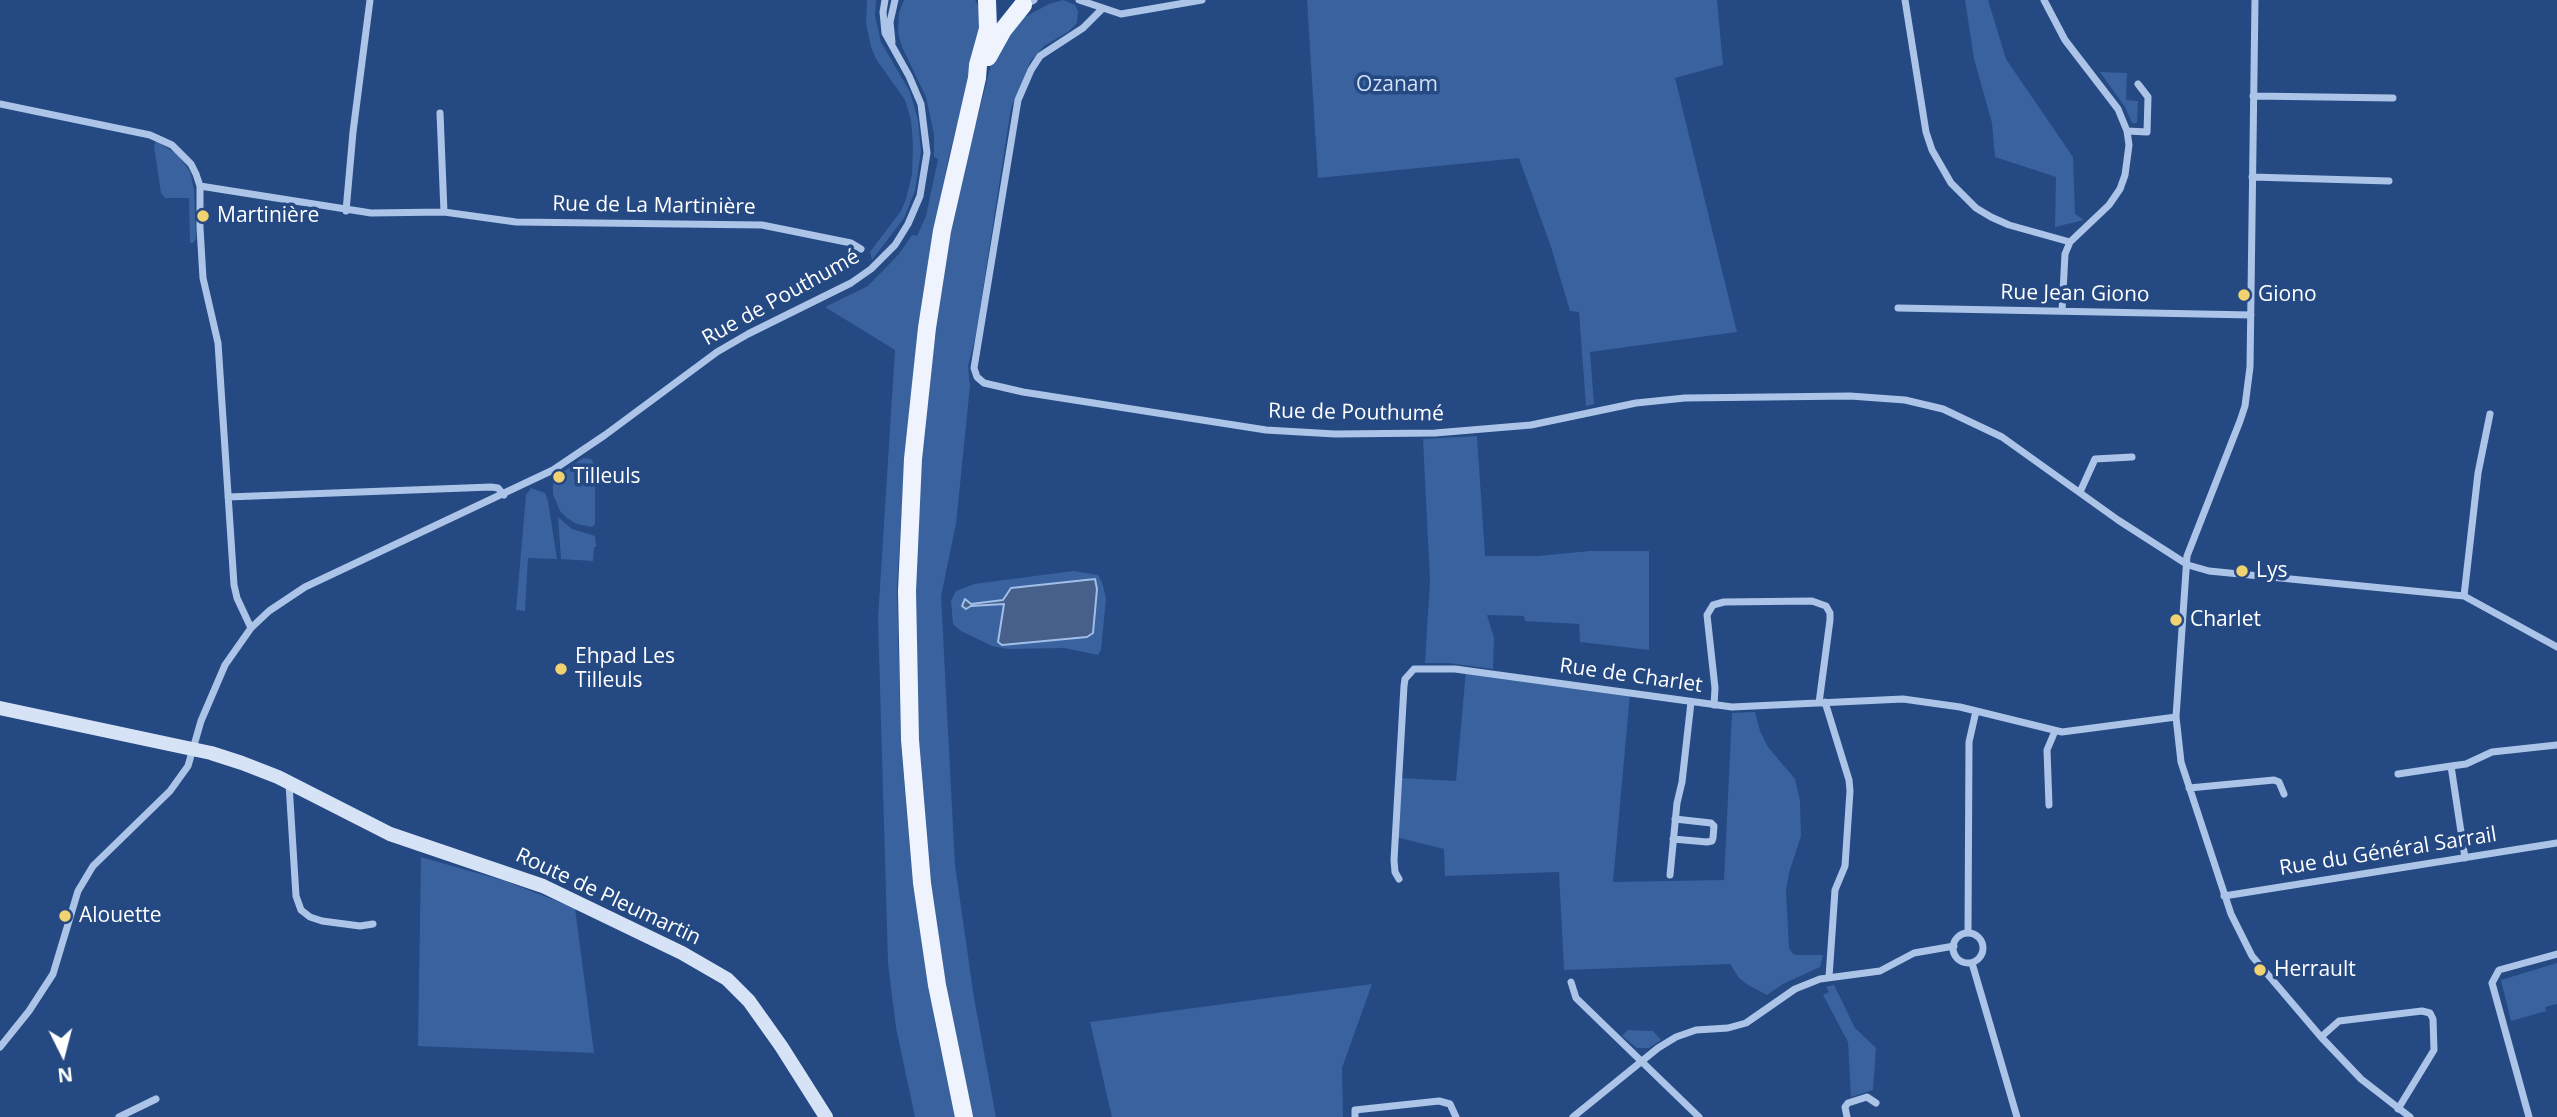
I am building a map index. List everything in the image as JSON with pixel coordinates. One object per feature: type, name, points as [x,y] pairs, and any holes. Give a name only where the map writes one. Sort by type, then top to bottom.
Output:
[{"type":"main road","points":[[964,1117],[937,985],[920,871],[908,716],[907,591],[913,459],[927,328],[942,231],[989,23],[989,0],[1004,6],[1030,2]]},
{"type":"main road","points":[[977,78],[1003,30],[1030,2]]},
{"type":"main road","name":"Route de Pleumartin","points":[[0,709],[194,750],[242,763],[289,783],[390,834],[543,886],[707,966],[727,979],[749,1001],[826,1117]]},
{"type":"street","points":[[346,211],[370,0]]},
{"type":"street","name":"Rue de Pouthumé","points":[[0,1046],[29,1012],[53,974],[78,891],[93,866],[170,791],[188,766],[201,721],[217,681],[233,652],[251,628],[287,597],[305,587],[504,495],[575,457],[717,352],[769,323],[851,284],[888,252],[900,237],[915,207],[924,180],[927,153],[921,104],[884,28],[885,0]]},
{"type":"street","name":"Rue de Pouthumé","points":[[893,46],[890,22],[895,0]]},
{"type":"street","points":[[1079,0],[1121,15],[1202,0]]},
{"type":"street","points":[[1097,0],[1102,9]]},
{"type":"street","points":[[1905,0],[1926,132],[1932,150],[1951,183],[1976,208],[1991,217],[2009,225],[2070,242]]},
{"type":"street","points":[[2044,0],[2065,40],[2118,109],[2127,131],[2128,159],[2120,189],[2109,205],[2070,242],[2063,267],[2062,311]]},
{"type":"street","points":[[2255,0],[2250,367],[2245,406],[2191,542],[2183,595],[2176,717],[2181,762],[2224,896],[2252,956],[2321,1037],[2370,1088],[2410,1117]]},
{"type":"street","name":"Rue de Pouthumé","points":[[1102,9],[1083,27],[1040,56],[1031,69],[1018,100],[974,368],[980,380],[1023,392],[1266,430],[1335,435],[1435,433],[1531,425],[1636,403],[1685,398],[1890,398],[1932,406],[1970,421],[2011,443],[2188,565]]},
{"type":"street","points":[[2127,131],[2147,132],[2148,97],[2138,84]]},
{"type":"street","points":[[2253,96],[2392,98]]},
{"type":"street","points":[[0,104],[161,139],[172,145],[191,164],[201,186],[200,254],[218,343],[234,585],[251,628]]},
{"type":"street","points":[[440,113],[444,212]]},
{"type":"street","points":[[2252,177],[2389,181]]},
{"type":"street","name":"Rue de La Martinière","points":[[201,186],[346,211],[444,212],[516,222],[762,225],[851,243],[861,249]]},
{"type":"street","name":"Rue Jean Giono","points":[[1898,308],[2251,314]]},
{"type":"street","points":[[2464,596],[2478,472],[2490,414]]},
{"type":"street","points":[[2080,492],[2095,459],[2132,457]]},
{"type":"street","points":[[228,497],[491,486],[498,488],[504,495]]},
{"type":"street","points":[[2188,565],[2209,571],[2464,596],[2557,647]]},
{"type":"street","points":[[1714,705],[1715,688],[1707,615],[1713,605],[1724,601],[1812,601],[1826,606],[1830,620],[1822,703],[1849,780],[1850,792],[1845,866],[1835,890],[1829,978]]},
{"type":"street","name":"Rue de Charlet","points":[[1399,878],[1395,872],[1394,860],[1404,686],[1405,678],[1411,670],[1425,667],[1714,705],[1752,707],[1896,698],[1976,711],[2055,731],[2075,732],[2176,717]]},
{"type":"street","points":[[1670,875],[1691,702]]},
{"type":"street","points":[[1968,933],[1969,742],[1976,711]]},
{"type":"street","points":[[2049,805],[2047,750],[2055,731]]},
{"type":"street","points":[[2398,774],[2466,764],[2491,752],[2557,745]]},
{"type":"street","points":[[2451,766],[2465,858]]},
{"type":"street","points":[[2189,788],[2274,780],[2279,782],[2284,793]]},
{"type":"street","points":[[289,783],[296,896],[301,910],[322,921],[360,926],[373,924]]},
{"type":"street","points":[[1674,839],[1712,841],[1714,826],[1711,823],[1675,819]]},
{"type":"street","name":"Rue du Général Sarrail","points":[[2224,896],[2557,843]]},
{"type":"street","points":[[1968,933],[1977,937],[1983,945],[1980,957],[1972,963],[1958,960],[1954,946],[1958,937],[1968,933]]},
{"type":"street","points":[[1573,1117],[1665,1042],[1676,1037],[1696,1030],[1728,1028],[1746,1023],[1795,989],[1829,978],[1880,971],[1914,953],[1954,946]]},
{"type":"street","points":[[2529,1117],[2492,983],[2499,970],[2557,954]]},
{"type":"street","points":[[1972,963],[2017,1117]]},
{"type":"street","points":[[1571,982],[1576,998],[1699,1117]]},
{"type":"street","points":[[2321,1037],[2339,1021],[2422,1011],[2430,1013],[2433,1019],[2434,1049],[2398,1109]]},
{"type":"street","points":[[1847,1117],[1847,1103],[1867,1097],[1876,1102]]},
{"type":"street","points":[[119,1117],[156,1099]]},
{"type":"street","points":[[1355,1114],[1444,1102],[1454,1108],[1456,1117]]},
{"type":"green space","points":[[867,0],[876,0],[875,16],[881,42],[910,92],[918,120],[921,151],[915,191],[904,218],[872,260],[870,252],[901,211],[906,199],[912,174],[913,145],[911,120],[905,100],[876,59],[871,47],[866,23]]},
{"type":"green space","points":[[904,0],[975,0],[981,10],[981,32],[948,160],[924,288],[906,440],[897,587],[901,745],[913,883],[936,1028],[955,1117],[915,1117],[896,1028],[888,963],[878,618],[895,350],[825,307],[868,286],[899,254],[912,235],[917,236],[926,216],[938,159],[934,157],[934,135],[926,97],[898,33],[899,13]]},
{"type":"green space","points":[[1063,0],[1075,5],[1078,11],[1077,23],[1068,32],[1044,46],[1030,62],[1011,108],[976,334],[968,366],[970,386],[956,524],[941,596],[955,865],[974,998],[996,1117],[973,1117],[946,986],[930,876],[919,751],[915,635],[917,517],[926,400],[949,242],[991,65],[1000,45],[1021,19],[1049,4]]},
{"type":"green space","name":"Ozanam","points":[[1307,0],[1717,0],[1723,65],[1675,78],[1737,332],[1590,352],[1594,404],[1586,406],[1579,312],[1570,311],[1551,247],[1519,158],[1318,178]]},
{"type":"green space","points":[[1965,0],[1988,0],[2006,59],[2073,157],[2075,214],[2084,220],[2055,227],[2056,177],[1995,157],[1992,123],[1974,59]]},
{"type":"green space","points":[[2100,72],[2127,73],[2126,100],[2138,101],[2137,123],[2132,123],[2125,107]]},
{"type":"green space","points":[[156,141],[178,155],[190,172],[194,189],[196,239],[193,243],[190,243],[189,198],[165,198],[161,193],[154,146]]},
{"type":"green space","points":[[1477,436],[1485,556],[1649,551],[1649,650],[1580,642],[1579,624],[1525,621],[1524,616],[1487,615],[1494,638],[1493,669],[1425,663],[1430,581],[1423,439]]},
{"type":"green space","points":[[583,458],[591,459],[595,465],[595,524],[592,527],[577,524],[567,518],[560,511],[553,494],[556,477]]},
{"type":"green space","points":[[531,488],[545,493],[548,501],[557,559],[528,558],[525,611],[516,610],[526,495]]},
{"type":"green space","points":[[558,517],[572,529],[595,536],[593,561],[561,559]]},
{"type":"green space","points":[[1073,571],[1098,575],[1103,585],[1106,599],[1101,650],[1098,655],[1064,648],[1008,649],[992,646],[961,631],[953,624],[951,601],[956,591],[974,584]]},
{"type":"green space","points":[[1466,670],[1630,694],[1613,882],[1724,880],[1732,713],[1755,712],[1768,747],[1795,779],[1800,800],[1801,836],[1786,891],[1789,948],[1797,955],[1823,955],[1820,967],[1783,984],[1767,995],[1739,978],[1730,964],[1564,970],[1559,872],[1445,876],[1444,849],[1396,837],[1399,778],[1456,781]]},
{"type":"green space","points":[[421,857],[505,881],[575,908],[594,1053],[418,1046]]},
{"type":"green space","points":[[2557,963],[2557,1004],[2545,1007],[2546,1011],[2511,1021],[2501,980]]},
{"type":"green space","points":[[1372,984],[1342,1068],[1343,1117],[1112,1117],[1090,1022]]},
{"type":"green space","points":[[1834,985],[1855,1028],[1876,1048],[1873,1090],[1851,1097],[1848,1042],[1823,995],[1829,992],[1826,987]]},
{"type":"green space","points":[[1628,1030],[1653,1031],[1661,1040],[1649,1048],[1637,1048],[1622,1036]]},
{"type":"shaded area","points":[[1095,579],[1097,589],[1093,633],[1087,637],[1002,645],[998,642],[1004,604],[971,606],[966,609],[962,606],[965,599],[971,604],[1003,600],[1011,588]]},
{"type":"place","name":"Martinière","points":[[203,216]]},
{"type":"place","name":"Giono","points":[[2244,295]]},
{"type":"place","name":"Tilleuls","points":[[559,477]]},
{"type":"place","name":"Lys","points":[[2242,571]]},
{"type":"place","name":"Charlet","points":[[2176,620]]},
{"type":"place","name":"Ehpad Les Tilleuls","points":[[561,669]]},
{"type":"place","name":"Alouette","points":[[65,916]]},
{"type":"place","name":"Herrault","points":[[2260,970]]}]
